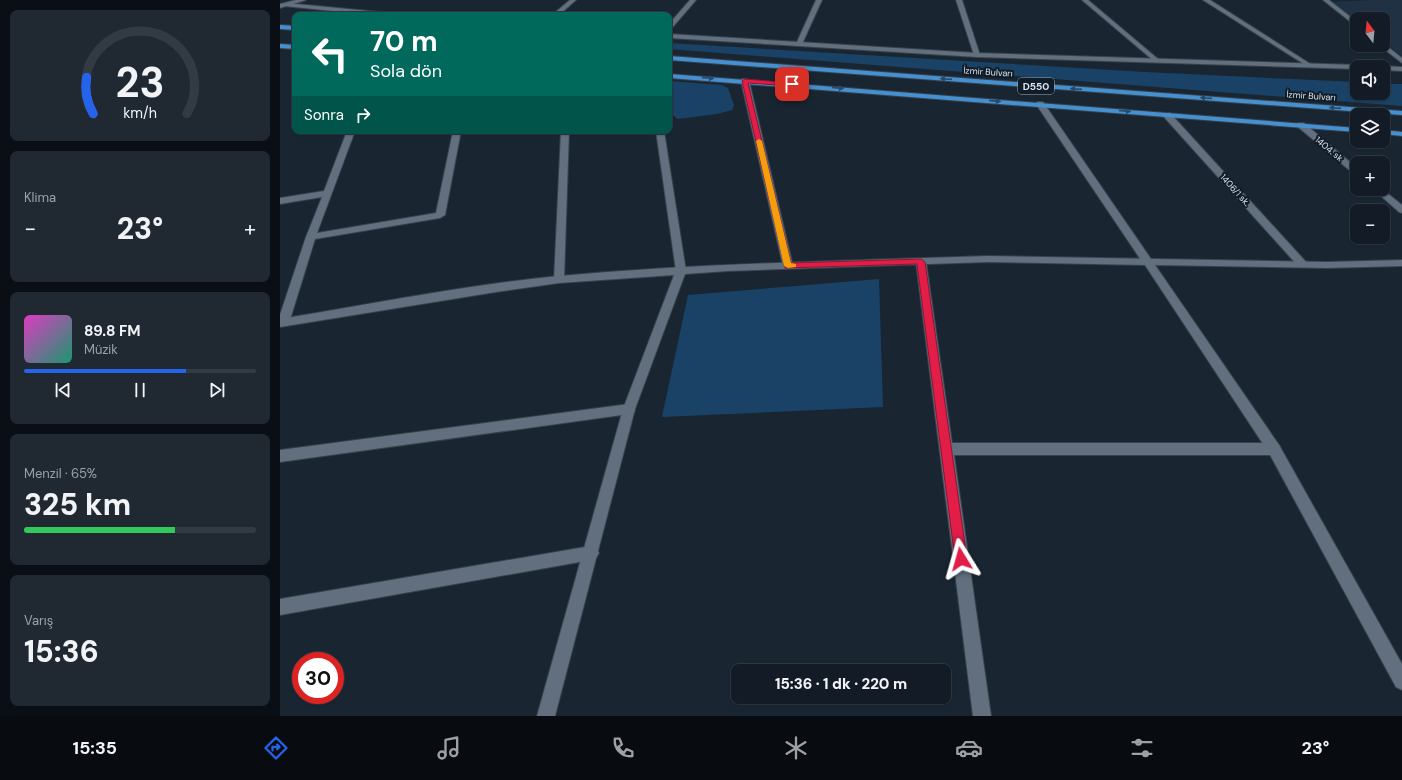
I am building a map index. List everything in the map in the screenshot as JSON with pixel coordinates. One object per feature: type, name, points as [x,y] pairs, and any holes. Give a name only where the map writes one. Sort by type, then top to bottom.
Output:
[{"type":"highway","points":[[280,27],[292,28]]},
{"type":"highway","points":[[280,46],[292,47]]},
{"type":"highway","name":"İzmir Bulvarı","points":[[672,58],[1402,113]]},
{"type":"highway","name":"D550","points":[[672,76],[1350,129]]},
{"type":"highway","points":[[1390,133],[1402,134]]},
{"type":"street","points":[[283,5],[303,0]]},
{"type":"street","points":[[559,12],[573,0]]},
{"type":"street","points":[[672,24],[693,0]]},
{"type":"street","points":[[798,44],[819,0]]},
{"type":"street","points":[[959,0],[977,54]]},
{"type":"street","points":[[1085,0],[1156,60]]},
{"type":"street","points":[[1206,0],[1309,65]]},
{"type":"street","points":[[1326,0],[1350,19]]},
{"type":"street","points":[[283,5],[358,12]]},
{"type":"street","points":[[672,36],[977,54],[1350,67]]},
{"type":"street","points":[[1390,52],[1402,62]]},
{"type":"street","points":[[1390,68],[1402,69]]},
{"type":"street","points":[[745,81],[788,266]]},
{"type":"street","points":[[1040,104],[1274,449],[1402,681]]},
{"type":"street","name":"1406/1 sk.","points":[[1167,115],[1303,264]]},
{"type":"street","name":"1404. sk","points":[[1301,125],[1350,166]]},
{"type":"street","points":[[350,134],[310,237],[282,323],[496,288],[559,280],[681,271],[988,259],[1303,264],[1402,263]]},
{"type":"street","points":[[310,237],[440,215],[457,134]]},
{"type":"street","points":[[559,280],[565,134]]},
{"type":"street","points":[[546,716],[629,409],[681,271],[660,134]]},
{"type":"street","points":[[280,201],[327,193]]},
{"type":"street","points":[[1385,196],[1402,210]]},
{"type":"street","points":[[921,262],[982,716]]},
{"type":"street","points":[[280,456],[629,409]]},
{"type":"street","points":[[946,450],[1274,449]]},
{"type":"street","points":[[280,607],[591,552]]},
{"type":"shaded area","points":[[1402,0],[1402,56],[1390,47],[1390,12],[1350,12],[1350,15],[1333,2]]},
{"type":"shaded area","points":[[672,43],[1145,72],[1350,82],[1350,100],[1390,100],[1390,84],[1402,84],[1402,106],[672,49]]},
{"type":"shaded area","points":[[672,81],[722,85],[728,88],[734,105],[732,110],[717,114],[678,119],[672,113]]},
{"type":"shaded area","points":[[879,279],[883,407],[662,417],[688,295]]},
{"type":"slow traffic","points":[[759,141],[788,266],[794,266]]},
{"type":"route","points":[[792,84],[745,81],[788,266],[921,262],[961,559]]}]
